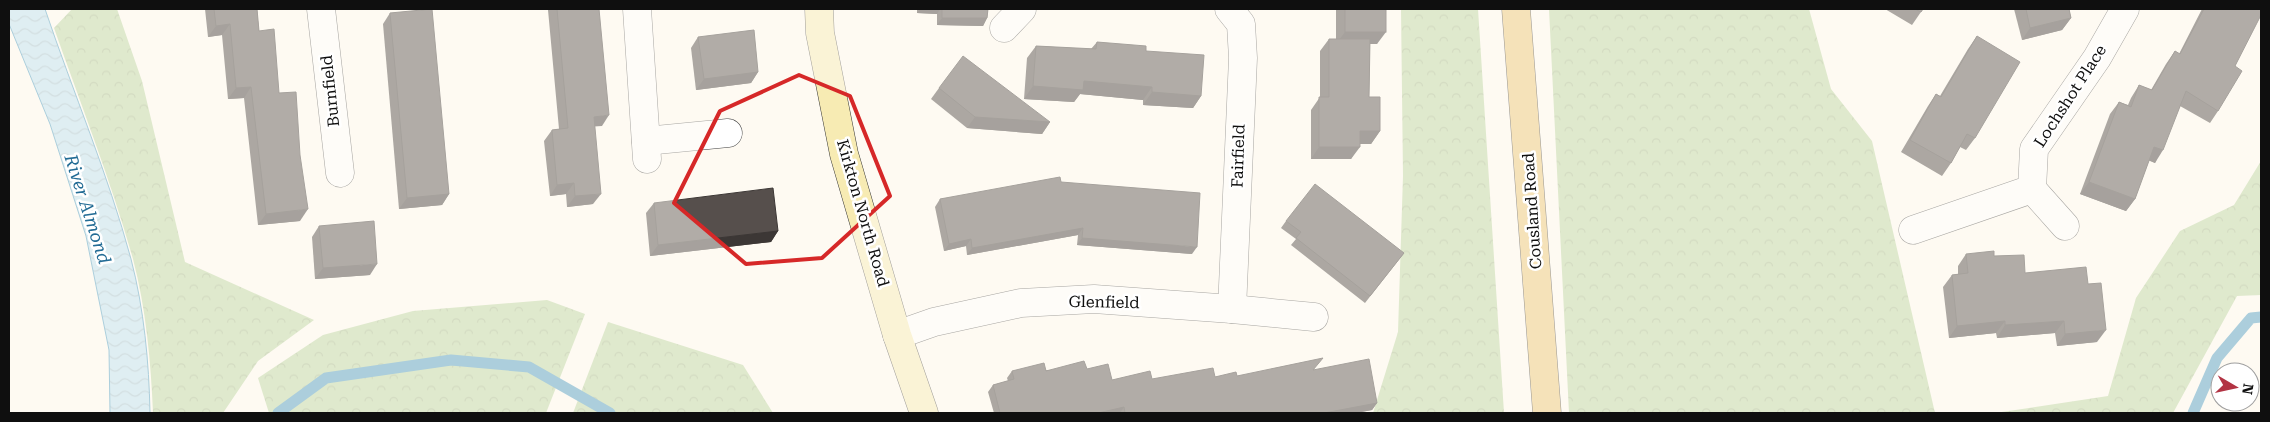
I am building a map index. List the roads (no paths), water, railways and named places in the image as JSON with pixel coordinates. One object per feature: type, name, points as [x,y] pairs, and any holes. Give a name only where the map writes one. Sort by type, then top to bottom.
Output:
[{"type":"main road","name":"Kirkton North Road","points":[[819,9],[820,33],[844,154],[898,335],[924,413]]},
{"type":"main road","name":"Cousland Road","points":[[1516,9],[1547,413]]},
{"type":"street","name":"Burnfield","points":[[321,9],[340,173]]},
{"type":"street","points":[[637,9],[646,150],[728,133]]},
{"type":"street","name":"Fairfield","points":[[1229,9],[1242,24],[1243,58],[1232,309]]},
{"type":"street","name":"Lochshot Place","points":[[2032,189],[2034,149],[2097,58],[2125,9]]},
{"type":"street","points":[[1913,230],[2032,189],[2065,226]]},
{"type":"street","name":"Glenfield","points":[[898,335],[934,322],[1021,303],[1094,299],[1232,309],[1314,318]]},
{"type":"water","name":"River Almond","points":[[9,9],[45,9],[101,164],[122,227],[139,297],[147,355],[150,413],[110,413],[109,350],[86,236],[50,124],[9,24]]},
{"type":"waterway","points":[[2193,413],[2217,358],[2251,318],[2261,317]]},
{"type":"waterway","points":[[278,413],[326,378],[451,360],[529,367],[610,413]]}]
